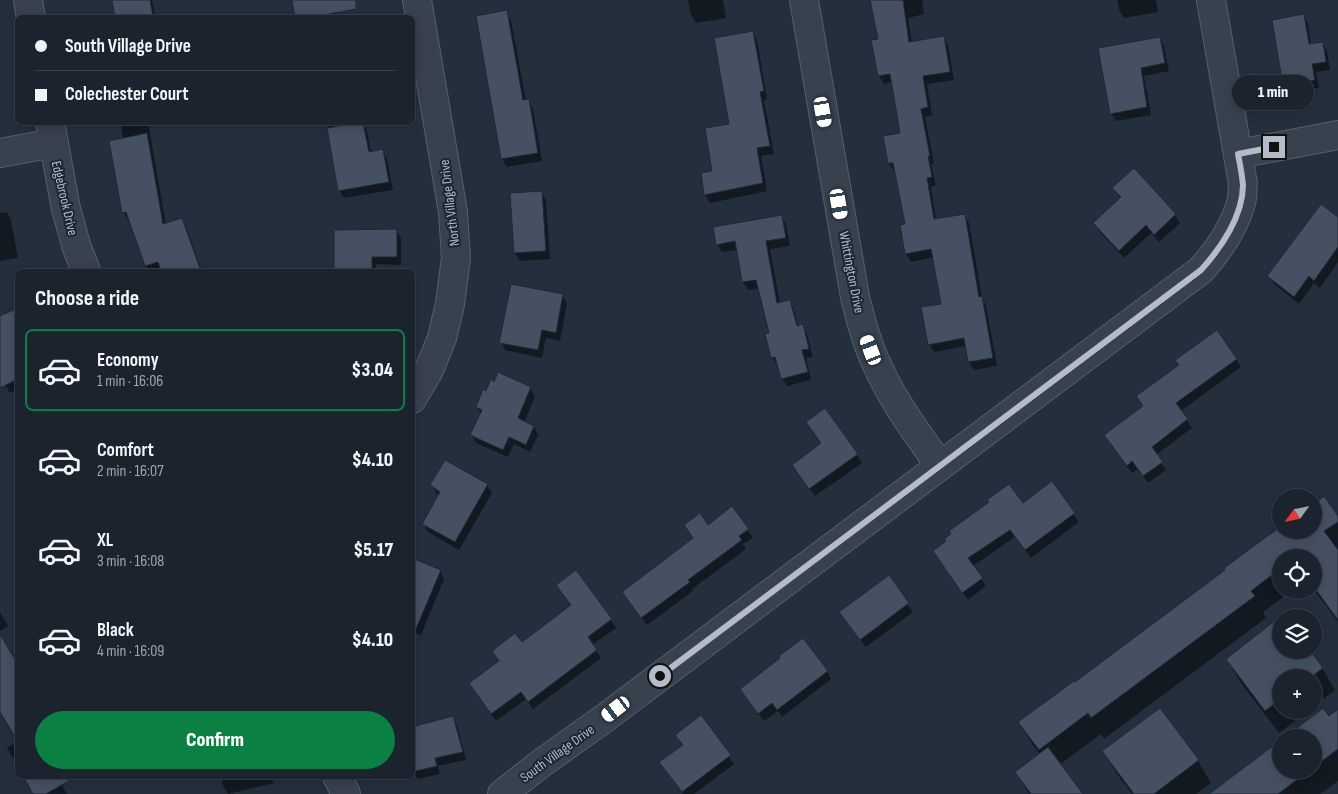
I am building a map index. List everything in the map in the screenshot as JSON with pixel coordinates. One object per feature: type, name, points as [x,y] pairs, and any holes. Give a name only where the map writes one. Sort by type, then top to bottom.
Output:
[{"type":"street","points":[[28,0],[30,15]]},
{"type":"street","name":"North Village Drive","points":[[415,394],[429,370],[442,338],[450,304],[456,258],[454,212],[417,0]]},
{"type":"street","name":"Whittington Drive","points":[[804,0],[855,297],[864,333],[878,368],[895,401],[940,466]]},
{"type":"street","name":"South Village Drive","points":[[502,794],[1201,270],[1216,254],[1236,218],[1242,201],[1243,184],[1211,0]]},
{"type":"street","points":[[0,153],[52,133]]},
{"type":"street","name":"Edgebrook Drive","points":[[52,133],[66,209],[85,269]]},
{"type":"street","points":[[1238,154],[1338,135]]},
{"type":"street","points":[[338,779],[346,794]]},
{"type":"building","points":[[112,0],[150,0],[153,15],[114,15]]},
{"type":"building","points":[[292,0],[356,0],[356,9],[324,15],[294,15]]},
{"type":"building","points":[[870,0],[903,0],[909,42],[944,36],[950,72],[923,76],[928,107],[921,109],[932,177],[927,178],[934,219],[965,214],[979,297],[982,296],[993,358],[968,362],[964,338],[928,345],[921,307],[941,304],[931,249],[905,254],[900,225],[905,224],[893,163],[888,163],[883,136],[900,133],[890,74],[878,76],[871,40],[878,39]]},
{"type":"building","points":[[507,10],[523,100],[529,99],[538,153],[501,159],[476,16]]},
{"type":"building","points":[[1304,14],[1309,44],[1323,42],[1326,62],[1312,64],[1315,80],[1283,86],[1272,20]]},
{"type":"building","points":[[753,31],[764,91],[760,92],[770,146],[757,148],[763,183],[704,195],[701,173],[712,171],[705,128],[729,124],[714,38]]},
{"type":"building","points":[[1160,37],[1165,63],[1141,68],[1147,107],[1110,114],[1098,48]]},
{"type":"building","points":[[345,125],[364,125],[369,152],[383,149],[389,182],[338,191],[327,128]]},
{"type":"building","points":[[147,133],[163,224],[182,218],[200,269],[160,269],[158,262],[145,266],[126,212],[122,213],[109,141]]},
{"type":"building","points":[[1134,168],[1176,214],[1154,235],[1146,225],[1119,251],[1093,223],[1121,197],[1112,188]]},
{"type":"building","points":[[542,191],[546,251],[514,253],[510,193]]},
{"type":"building","points":[[1321,204],[1338,217],[1338,247],[1314,281],[1309,276],[1294,297],[1267,276]]},
{"type":"building","points":[[782,215],[786,238],[766,241],[777,303],[790,300],[797,326],[803,324],[809,349],[802,350],[808,372],[781,379],[775,357],[771,358],[765,334],[769,333],[756,280],[742,282],[735,241],[716,245],[713,227]]},
{"type":"building","points":[[397,229],[397,257],[372,257],[372,269],[334,269],[334,230]]},
{"type":"building","points":[[511,284],[563,294],[556,333],[542,330],[538,350],[499,343]]},
{"type":"building","points":[[15,309],[15,380],[0,388],[0,316]]},
{"type":"building","points":[[1217,330],[1237,359],[1176,403],[1188,419],[1152,447],[1163,462],[1143,476],[1132,461],[1127,466],[1104,435],[1143,406],[1136,396],[1179,365],[1175,360]]},
{"type":"building","points":[[498,372],[531,387],[518,418],[534,426],[526,445],[509,437],[503,450],[470,435],[482,410],[476,407],[483,389],[486,391],[491,379],[494,382]]},
{"type":"building","points":[[825,408],[858,454],[809,489],[792,465],[821,443],[806,422]]},
{"type":"building","points":[[445,460],[488,484],[455,542],[422,524],[440,492],[430,485]]},
{"type":"building","points":[[1052,481],[1075,513],[1025,550],[1010,530],[968,558],[983,578],[962,593],[933,551],[946,541],[944,539],[951,534],[949,531],[989,502],[987,500],[1009,484],[1023,503]]},
{"type":"building","points":[[1324,496],[1338,516],[1338,522],[1324,531],[1338,550],[1338,620],[1322,598],[1322,549],[1272,549],[1272,575],[1251,591],[1255,596],[1091,718],[1088,713],[1039,750],[1018,722],[1075,682],[1272,533],[1272,539],[1322,539],[1322,498]]},
{"type":"building","points":[[732,506],[749,529],[739,536],[742,540],[641,618],[622,592],[693,538],[684,525],[700,513],[708,525]]},
{"type":"building","points":[[415,559],[441,570],[415,631]]},
{"type":"building","points":[[576,570],[612,619],[588,637],[597,650],[528,702],[521,692],[491,714],[469,683],[499,661],[492,651],[515,633],[522,642],[571,605],[556,585]]},
{"type":"building","points":[[889,575],[909,603],[860,640],[839,612]]},
{"type":"building","points":[[1272,623],[1272,659],[1316,659],[1323,668],[1272,669],[1272,706],[1265,711],[1226,659]]},
{"type":"building","points":[[0,634],[15,660],[15,737],[0,712]]},
{"type":"building","points":[[803,638],[828,671],[777,710],[772,703],[758,714],[740,689]]},
{"type":"building","points":[[1160,708],[1199,760],[1154,794],[1134,794],[1102,751]]},
{"type":"building","points":[[1322,709],[1329,716],[1338,709],[1338,749],[1322,761],[1322,729],[1296,729],[1309,719],[1322,719]]},
{"type":"building","points":[[701,715],[731,755],[682,792],[659,762],[683,745],[675,735]]},
{"type":"building","points":[[453,716],[463,752],[435,758],[437,766],[415,771],[415,726]]},
{"type":"building","points":[[1048,747],[1083,794],[1031,794],[1015,772]]},
{"type":"building","points":[[1272,747],[1272,779],[1298,779],[1278,794],[1209,794]]},
{"type":"building","points":[[25,779],[72,779],[46,794],[33,794]]},
{"type":"route","points":[[660,676],[1201,270],[1216,254],[1236,218],[1242,201],[1243,184],[1238,154],[1274,147]]}]
